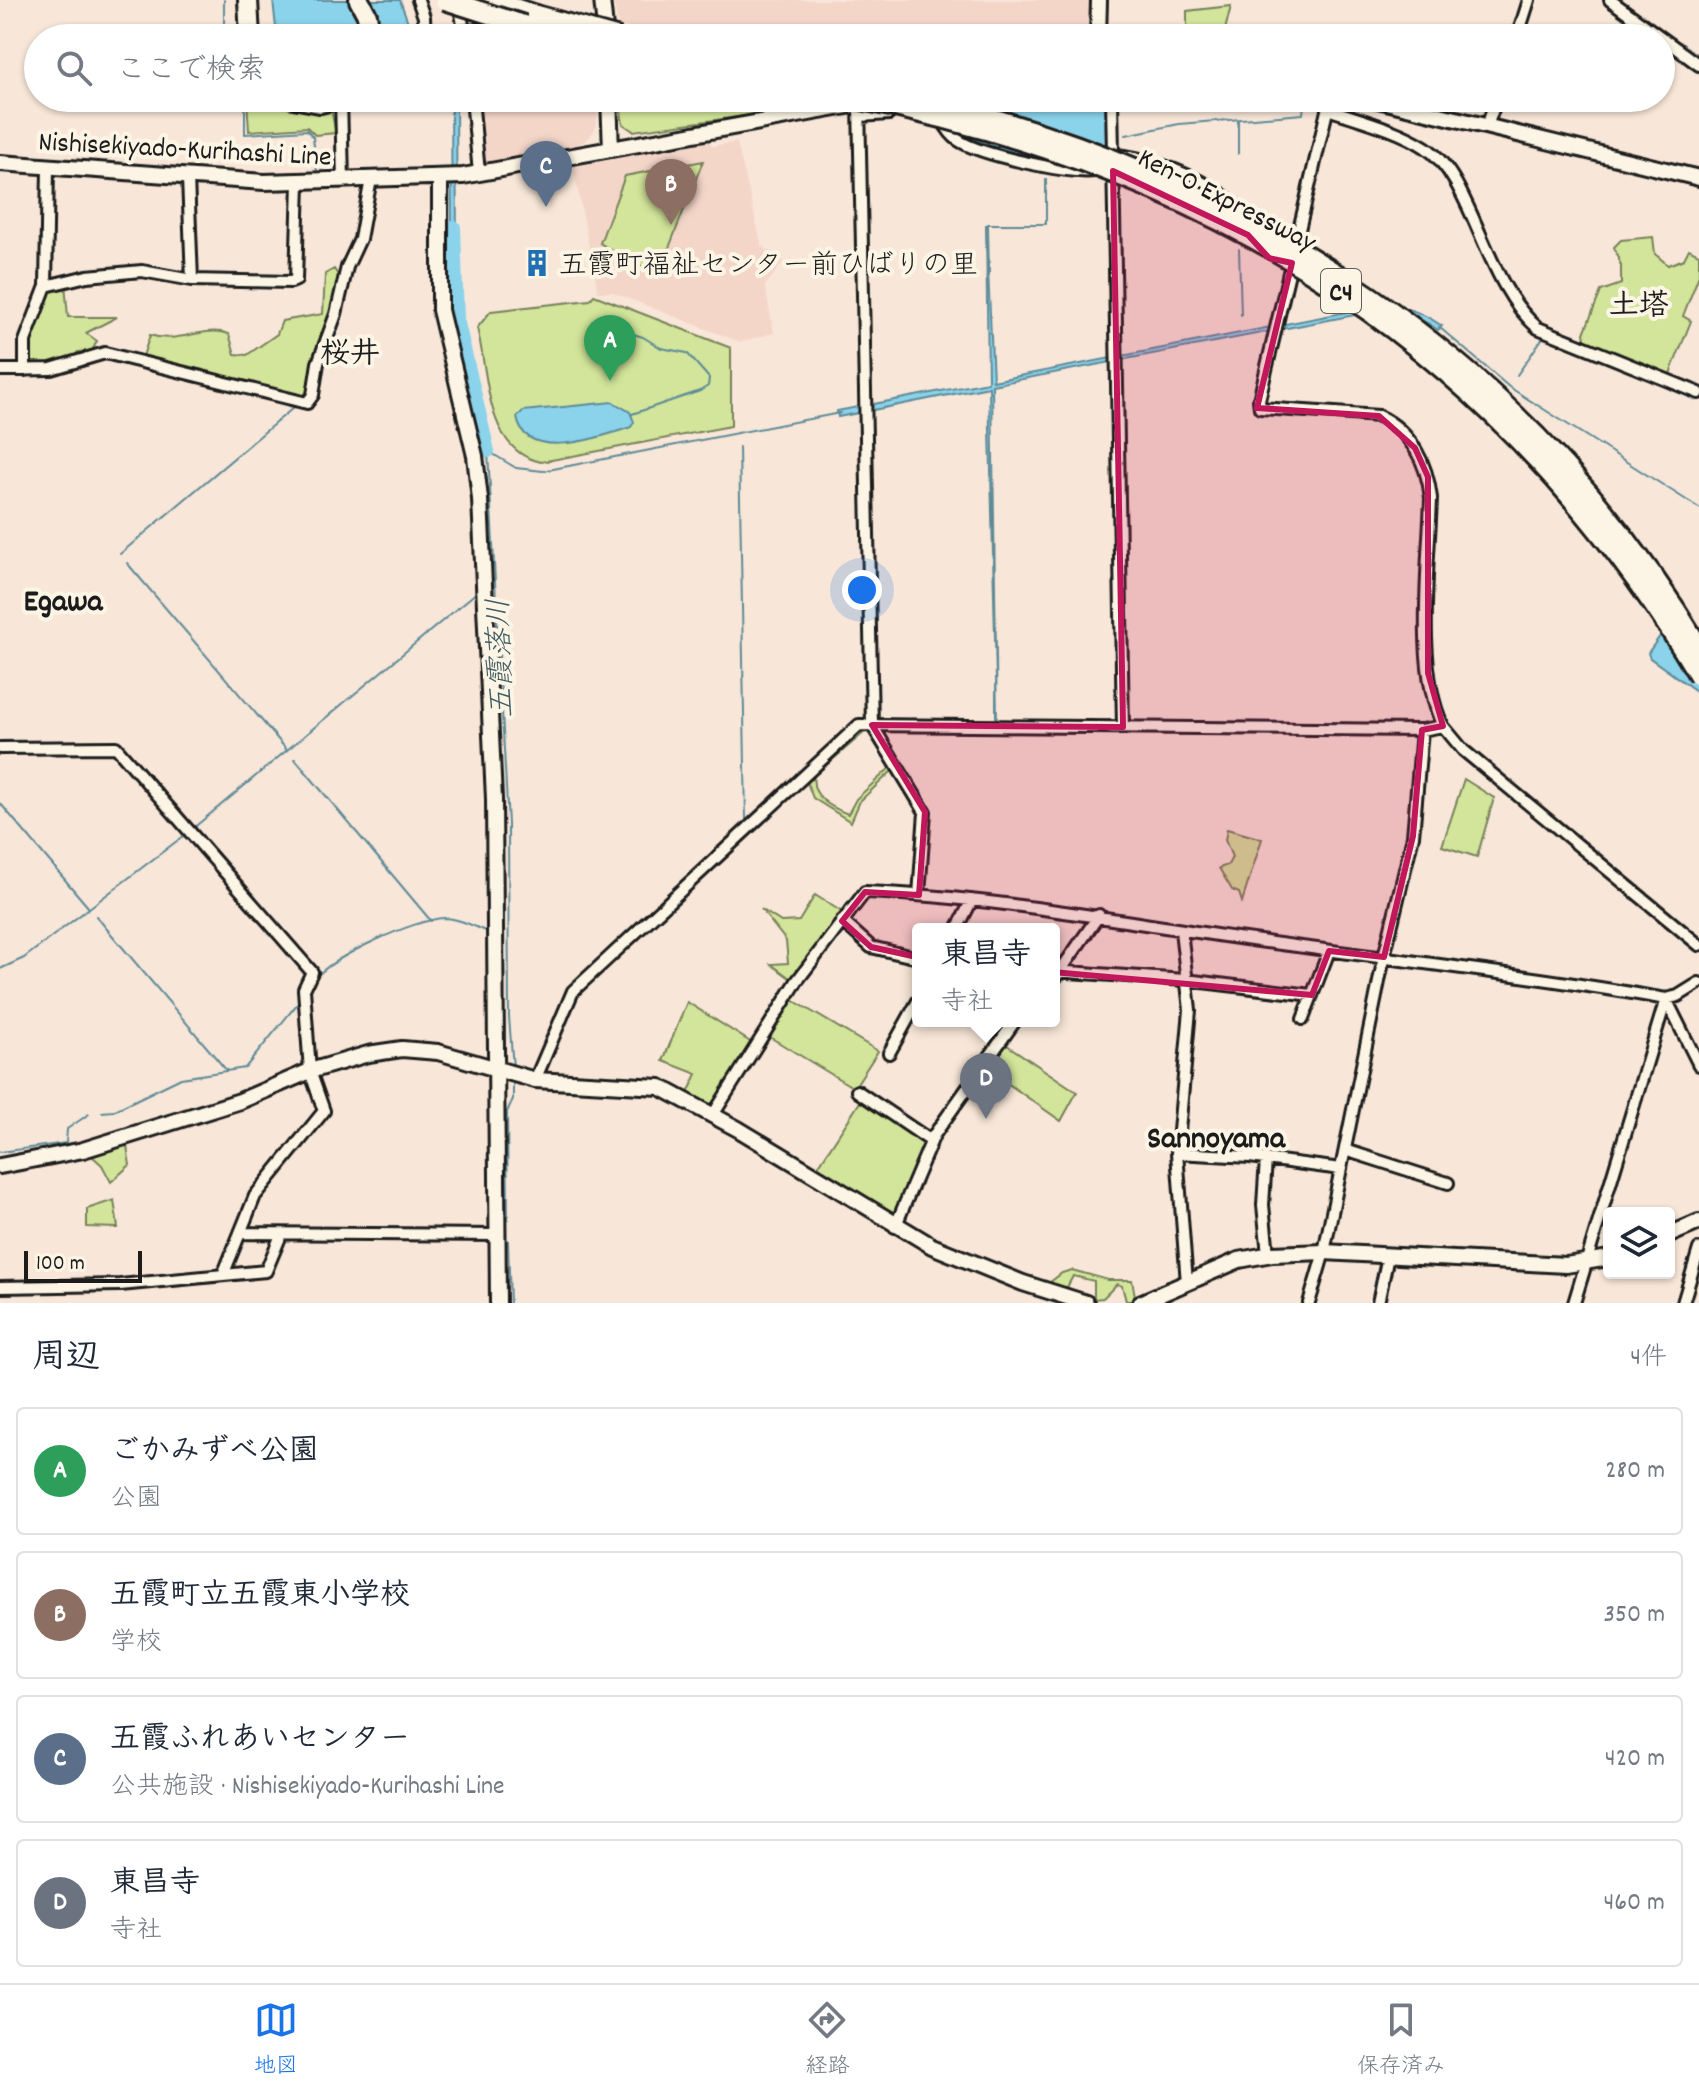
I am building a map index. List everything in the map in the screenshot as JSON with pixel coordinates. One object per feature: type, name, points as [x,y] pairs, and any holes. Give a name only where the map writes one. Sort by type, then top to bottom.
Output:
[{"type":"highway","points":[[241,0],[242,24]]},
{"type":"highway","points":[[248,0],[249,24]]},
{"type":"highway","points":[[359,0],[369,24]]},
{"type":"highway","points":[[445,0],[526,24]]},
{"type":"highway","points":[[490,0],[568,24]]},
{"type":"highway","points":[[506,0],[536,15]]},
{"type":"highway","name":"Ken-O Expressway","points":[[890,112],[996,131],[1083,159],[1207,213],[1331,285],[1450,375],[1548,469],[1628,568],[1699,676]]},
{"type":"highway","name":"Ken-O Expressway","points":[[975,112],[1146,170],[1274,234],[1373,298],[1478,381],[1559,460],[1640,557],[1699,647]]},
{"type":"street","points":[[418,0],[424,24]]},
{"type":"street","points":[[458,0],[462,24]]},
{"type":"street","points":[[602,0],[605,24]]},
{"type":"street","points":[[1098,24],[1099,0]]},
{"type":"street","points":[[1521,24],[1529,0]]},
{"type":"street","points":[[1610,0],[1643,24]]},
{"type":"street","points":[[1675,47],[1699,65]]},
{"type":"street","points":[[339,112],[343,181]]},
{"type":"street","points":[[473,112],[479,173]]},
{"type":"street","points":[[610,112],[611,149]]},
{"type":"street","name":"Nishisekiyado-Kurihashi Line","points":[[0,163],[188,178],[299,183],[463,176],[823,112]]},
{"type":"street","points":[[857,112],[872,725],[925,812],[919,895]]},
{"type":"street","points":[[878,112],[920,118],[938,112],[952,135],[966,144],[1057,169],[1082,172],[1113,169]]},
{"type":"street","points":[[1112,112],[1123,727]]},
{"type":"street","points":[[1327,112],[1259,400],[1260,408],[1379,416],[1405,436],[1422,460],[1431,498],[1428,673],[1436,712],[1443,726],[1463,750],[1699,945]]},
{"type":"street","points":[[1349,112],[1427,148],[1449,170],[1508,292],[1522,314],[1538,328],[1661,383],[1699,393]]},
{"type":"street","points":[[1428,112],[1699,178]]},
{"type":"street","points":[[1487,126],[1492,112]]},
{"type":"street","points":[[1113,155],[1141,157],[1224,195],[1241,210],[1254,247],[1269,258],[1292,263]]},
{"type":"street","points":[[25,370],[25,341],[46,286],[48,167]]},
{"type":"street","points":[[442,177],[440,310],[472,439],[480,499],[494,799],[500,1071],[498,1303]]},
{"type":"street","points":[[188,178],[192,280]]},
{"type":"street","points":[[0,370],[72,365],[105,353],[307,403],[313,395],[318,363],[336,314],[347,267],[360,239],[371,179]]},
{"type":"street","points":[[46,286],[87,276],[142,271],[192,280],[296,280],[299,183]]},
{"type":"street","points":[[529,1079],[573,991],[859,725],[1422,730],[1443,726]]},
{"type":"street","points":[[1309,1303],[1324,1252],[1384,957],[1413,836],[1422,730]]},
{"type":"street","points":[[0,748],[116,747],[312,972],[304,989],[310,1071],[323,1105],[321,1119],[255,1196],[223,1275]]},
{"type":"street","points":[[713,1115],[797,981],[865,892],[972,900],[1099,915],[1329,951],[1556,979],[1666,999],[1699,983]]},
{"type":"street","points":[[960,923],[972,900]]},
{"type":"street","points":[[1060,970],[1099,915]]},
{"type":"street","points":[[842,921],[871,947],[912,957]]},
{"type":"street","points":[[1181,930],[1190,1010],[1177,1153],[1187,1283]]},
{"type":"street","points":[[1303,1019],[1329,951]]},
{"type":"street","points":[[1060,974],[1185,980],[1312,995]]},
{"type":"street","points":[[1666,999],[1699,1065]]},
{"type":"street","points":[[1574,1303],[1666,999]]},
{"type":"street","points":[[889,1053],[912,1012]]},
{"type":"street","points":[[895,1227],[931,1141],[1011,1027]]},
{"type":"street","points":[[0,1166],[83,1150],[240,1101],[310,1071],[368,1054],[413,1048],[438,1052],[529,1079],[660,1087],[713,1115],[895,1227],[959,1258],[1086,1303]]},
{"type":"street","points":[[857,1091],[931,1141]]},
{"type":"street","points":[[1345,1150],[1448,1183]]},
{"type":"street","points":[[1177,1153],[1266,1159],[1341,1169]]},
{"type":"street","points":[[1266,1159],[1263,1205],[1268,1254]]},
{"type":"street","points":[[1675,1232],[1699,1222]]},
{"type":"street","points":[[240,1233],[498,1235]]},
{"type":"street","points":[[0,1287],[120,1285],[266,1271],[281,1235]]},
{"type":"street","points":[[1683,1303],[1699,1249]]},
{"type":"street","points":[[1140,1303],[1239,1260],[1268,1254],[1324,1252],[1587,1263],[1603,1259]]},
{"type":"street","points":[[1378,1303],[1388,1256]]},
{"type":"highlighted area","points":[[1113,171],[1248,235],[1269,258],[1292,263],[1257,408],[1379,416],[1415,448],[1428,477],[1428,673],[1443,726],[1422,730],[1413,836],[1384,957],[1329,951],[1312,995],[940,962],[871,947],[842,921],[865,892],[919,895],[925,812],[872,725],[1123,727]]},
{"type":"shaded area","points":[[613,0],[1089,0],[1088,24],[618,24]]},
{"type":"shaded area","points":[[476,112],[597,112],[597,126],[587,140],[577,145],[485,163],[481,160]]},
{"type":"shaded area","points":[[709,141],[712,146],[737,142],[762,246],[784,261],[765,286],[774,333],[740,342],[611,292],[598,292],[573,167]]},
{"type":"green space","points":[[1231,6],[1226,24],[1187,24],[1187,11]]},
{"type":"green space","points":[[248,112],[332,112],[336,133],[315,135],[307,127],[249,131]]},
{"type":"green space","points":[[621,112],[767,112],[633,131],[623,124]]},
{"type":"green space","points":[[703,161],[665,258],[658,256],[652,271],[600,243],[625,176]]},
{"type":"green space","points":[[1653,237],[1655,254],[1668,265],[1684,259],[1689,249],[1699,254],[1699,275],[1683,316],[1691,321],[1668,379],[1586,344],[1584,333],[1601,291],[1621,284],[1621,266],[1614,247],[1621,240]]},
{"type":"green space","points":[[334,269],[340,278],[313,388],[303,398],[104,347],[143,356],[150,335],[170,338],[219,332],[229,334],[235,354],[247,355],[277,334],[282,321],[323,314],[325,274]]},
{"type":"green space","points":[[65,283],[68,317],[117,317],[86,333],[97,341],[92,351],[78,352],[73,357],[80,360],[31,367],[27,350],[35,319],[47,292]]},
{"type":"green space","points":[[594,295],[731,348],[731,426],[541,462],[523,455],[509,443],[492,408],[477,328],[491,311],[590,300]]},
{"type":"green space","points":[[859,729],[867,730],[814,776],[815,790],[819,796],[848,814],[856,799],[892,766],[894,769],[860,801],[851,822],[813,798],[805,777]]},
{"type":"green space","points":[[1464,779],[1494,798],[1477,857],[1442,846]]},
{"type":"green space","points":[[1227,829],[1262,839],[1242,902],[1239,893],[1232,890],[1219,868],[1228,865],[1232,857],[1225,840]]},
{"type":"green space","points":[[815,895],[842,912],[794,981],[771,964],[788,963],[786,941],[761,909],[781,922],[799,921]]},
{"type":"green space","points":[[791,999],[878,1051],[854,1088],[768,1036]]},
{"type":"green space","points":[[687,1002],[752,1043],[715,1102],[706,1105],[687,1095],[697,1074],[663,1061]]},
{"type":"green space","points":[[1004,1043],[1077,1092],[1061,1121],[983,1066]]},
{"type":"green space","points":[[862,1099],[927,1141],[895,1216],[817,1168]]},
{"type":"green space","points":[[126,1140],[130,1165],[111,1182],[102,1165],[92,1156],[94,1152]]},
{"type":"green space","points":[[114,1200],[118,1228],[87,1227],[87,1209]]},
{"type":"green space","points":[[1072,1270],[1108,1280],[1132,1280],[1136,1301],[1126,1301],[1122,1286],[1117,1284],[1103,1298],[1094,1299],[1094,1281],[1073,1276],[1065,1291],[1045,1286],[1062,1273]]},
{"type":"water","points":[[273,0],[400,0],[409,24],[276,24]]},
{"type":"water","points":[[451,112],[456,112],[457,243],[452,243]]},
{"type":"water","points":[[957,112],[1106,112],[1107,143],[1103,145],[1108,159],[1047,164],[955,133]]},
{"type":"water","points":[[986,224],[993,381],[1373,307],[1409,309],[1442,326],[1438,330],[1401,313],[1371,312],[992,385],[997,722],[989,387],[838,417],[837,411],[988,382]]},
{"type":"water","points":[[613,402],[630,412],[634,422],[631,427],[583,441],[548,443],[533,440],[523,431],[517,417],[523,411]]},
{"type":"water","points":[[1680,608],[1686,608],[1699,628],[1699,693],[1650,658],[1648,653]]},
{"type":"waterway","points":[[224,0],[224,24]]},
{"type":"waterway","points":[[245,112],[245,134],[307,130],[313,137],[317,172],[335,172]]},
{"type":"waterway","points":[[1126,135],[1179,124],[1303,112]]},
{"type":"waterway","points":[[1238,120],[1238,154]]},
{"type":"waterway","points":[[989,275],[988,224],[1046,224],[1046,179]]},
{"type":"waterway","name":"五霞落川","points":[[454,227],[457,319],[488,451]]},
{"type":"waterway","points":[[1239,249],[1241,315]]},
{"type":"waterway","points":[[1439,327],[1509,387],[1699,508]]},
{"type":"waterway","points":[[614,328],[643,337],[661,348],[687,353],[709,378],[708,386],[700,391],[632,414]]},
{"type":"waterway","points":[[1517,375],[1544,336]]},
{"type":"waterway","points":[[1605,361],[1696,400]]},
{"type":"waterway","points":[[120,554],[293,408]]},
{"type":"waterway","points":[[488,451],[516,468],[543,471],[840,413]]},
{"type":"waterway","points":[[739,447],[746,819]]},
{"type":"waterway","name":"五霞落川","points":[[488,451],[508,824],[509,1017],[513,1068]]},
{"type":"waterway","points":[[127,563],[287,750]]},
{"type":"waterway","points":[[191,830],[477,592]]},
{"type":"waterway","points":[[944,719],[996,720],[996,677]]},
{"type":"waterway","points":[[809,779],[864,730]]},
{"type":"waterway","points":[[882,731],[933,731]]},
{"type":"waterway","points":[[295,759],[431,921]]},
{"type":"waterway","points":[[0,803],[88,907]]},
{"type":"waterway","points":[[0,969],[24,958],[186,834]]},
{"type":"waterway","points":[[96,916],[227,1071]]},
{"type":"waterway","points":[[314,980],[355,951],[395,932],[431,920],[455,919],[486,931]]},
{"type":"waterway","points":[[102,1112],[113,1111],[181,1078],[245,1068],[298,1003]]},
{"type":"waterway","name":"五霞落川","points":[[508,1219],[507,1112],[513,1099],[513,1082]]},
{"type":"waterway","points":[[0,1152],[66,1143],[67,1129],[89,1114]]},
{"type":"waterway","name":"五霞落川","points":[[508,1241],[510,1303]]},
{"type":"place","name":"五霞ふれあいセンター","points":[[546,207]]},
{"type":"place","name":"五霞町立五霞東小学校","points":[[671,225]]},
{"type":"place","name":"五霞町福祉センター前ひばりの里","points":[[537,263]]},
{"type":"place","name":"ごかみずべ公園","points":[[610,381]]},
{"type":"place","name":"東昌寺","points":[[986,1119]]},
{"type":"district","name":"土塔","points":[[1639,304]]},
{"type":"district","name":"桜井","points":[[350,352]]},
{"type":"district","name":"Egawa","points":[[63,599]]},
{"type":"district","name":"Sannoyama","points":[[1216,1136]]}]
